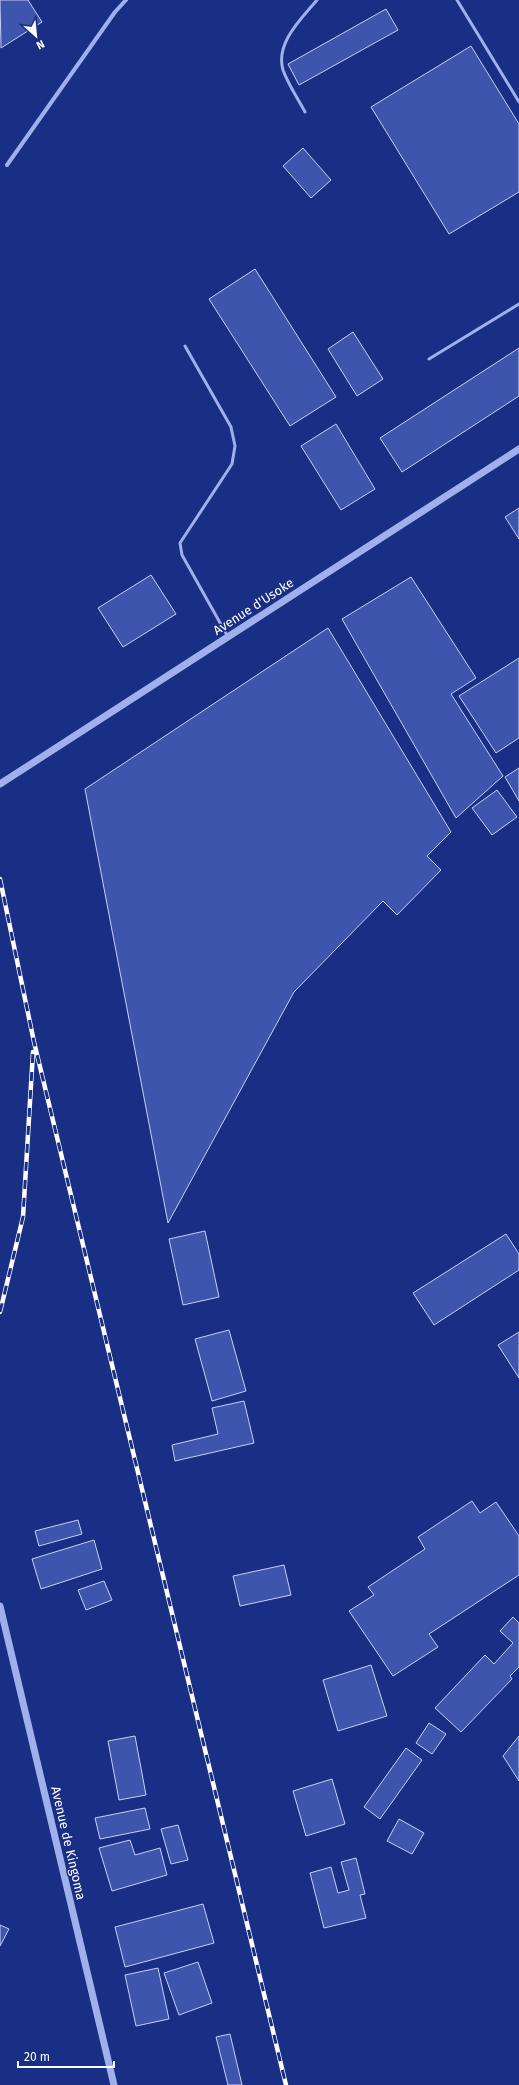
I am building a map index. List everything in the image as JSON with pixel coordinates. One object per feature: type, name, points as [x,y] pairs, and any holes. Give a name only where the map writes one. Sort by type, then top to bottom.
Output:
[{"type":"street","points":[[7,165],[115,12],[126,0]]},
{"type":"street","name":"Avenue d'Usoke","points":[[0,784],[519,449]]},
{"type":"street","name":"Avenue de Kingoma","points":[[0,1606],[114,2085]]},
{"type":"lane","points":[[304,112],[283,70],[283,53],[290,33],[317,0]]},
{"type":"lane","points":[[457,0],[519,102]]},
{"type":"lane","points":[[429,359],[519,304]]},
{"type":"lane","points":[[185,346],[231,426],[235,446],[232,464],[180,543],[182,555],[228,637]]},
{"type":"building","points":[[0,0],[28,0],[42,22],[1,48]]},
{"type":"building","points":[[386,9],[398,30],[299,85],[288,64]]},
{"type":"building","points":[[471,46],[519,124],[519,192],[449,234],[371,107]]},
{"type":"building","points":[[303,148],[331,180],[311,198],[283,166]]},
{"type":"building","points":[[255,269],[336,397],[290,426],[209,299]]},
{"type":"building","points":[[353,332],[383,379],[357,396],[328,349]]},
{"type":"building","points":[[519,348],[519,396],[402,472],[380,438]]},
{"type":"building","points":[[336,424],[375,489],[341,510],[301,446]]},
{"type":"building","points":[[519,508],[519,539],[505,517]]},
{"type":"building","points":[[151,575],[176,614],[123,647],[98,608]]},
{"type":"building","points":[[411,577],[476,678],[451,694],[503,776],[456,818],[342,619]]},
{"type":"building","points":[[328,628],[451,832],[427,856],[441,870],[397,915],[383,901],[294,992],[168,1223],[85,789]]},
{"type":"building","points":[[519,658],[519,738],[496,753],[459,696]]},
{"type":"building","points":[[519,768],[519,801],[505,777]]},
{"type":"building","points":[[497,790],[517,817],[492,835],[472,808]]},
{"type":"building","points":[[205,1231],[219,1297],[183,1305],[169,1239]]},
{"type":"building","points":[[506,1234],[519,1254],[519,1270],[434,1325],[413,1293]]},
{"type":"building","points":[[229,1330],[246,1391],[212,1401],[195,1339]]},
{"type":"building","points":[[519,1332],[519,1378],[498,1345]]},
{"type":"building","points":[[244,1401],[254,1443],[175,1461],[172,1445],[218,1434],[212,1408]]},
{"type":"building","points":[[472,1501],[480,1513],[496,1502],[519,1536],[519,1575],[429,1634],[438,1647],[393,1676],[349,1611],[374,1595],[368,1587],[425,1549],[418,1537]]},
{"type":"building","points":[[78,1520],[82,1534],[39,1546],[35,1531]]},
{"type":"building","points":[[94,1540],[102,1569],[41,1589],[32,1559]]},
{"type":"building","points":[[284,1565],[291,1595],[240,1606],[233,1576]]},
{"type":"building","points":[[104,1581],[112,1600],[86,1610],[78,1590]]},
{"type":"building","points":[[513,1617],[519,1623],[519,1667],[510,1676],[512,1679],[461,1732],[435,1708],[485,1655],[494,1664],[513,1643],[500,1631]]},
{"type":"building","points":[[371,1665],[387,1716],[338,1731],[323,1680]]},
{"type":"building","points":[[429,1723],[446,1734],[432,1754],[416,1743]]},
{"type":"building","points":[[135,1736],[146,1795],[119,1800],[108,1741]]},
{"type":"building","points":[[519,1736],[519,1781],[503,1756]]},
{"type":"building","points":[[406,1748],[422,1760],[380,1819],[364,1807]]},
{"type":"building","points":[[332,1779],[345,1824],[306,1836],[293,1791]]},
{"type":"building","points":[[145,1808],[150,1829],[100,1839],[95,1818]]},
{"type":"building","points":[[399,1819],[424,1833],[412,1854],[387,1841]]},
{"type":"building","points":[[178,1825],[188,1860],[171,1864],[161,1829]]},
{"type":"building","points":[[130,1840],[135,1855],[160,1848],[167,1875],[112,1891],[99,1848]]},
{"type":"building","points":[[356,1858],[365,1894],[360,1895],[366,1918],[324,1928],[310,1873],[331,1867],[338,1893],[349,1890],[341,1862]]},
{"type":"building","points":[[203,1904],[214,1943],[125,1967],[115,1927]]},
{"type":"building","points":[[0,1925],[9,1929],[0,1946]]},
{"type":"building","points":[[198,1962],[212,2003],[179,2015],[164,1973]]},
{"type":"building","points":[[158,1968],[169,2019],[136,2026],[125,1975]]},
{"type":"building","points":[[230,2034],[242,2085],[228,2085],[216,2037]]},
{"type":"railway","points":[[0,879],[34,1042],[286,2085]]},
{"type":"railway","points":[[0,1312],[23,1217],[33,1052]]}]
